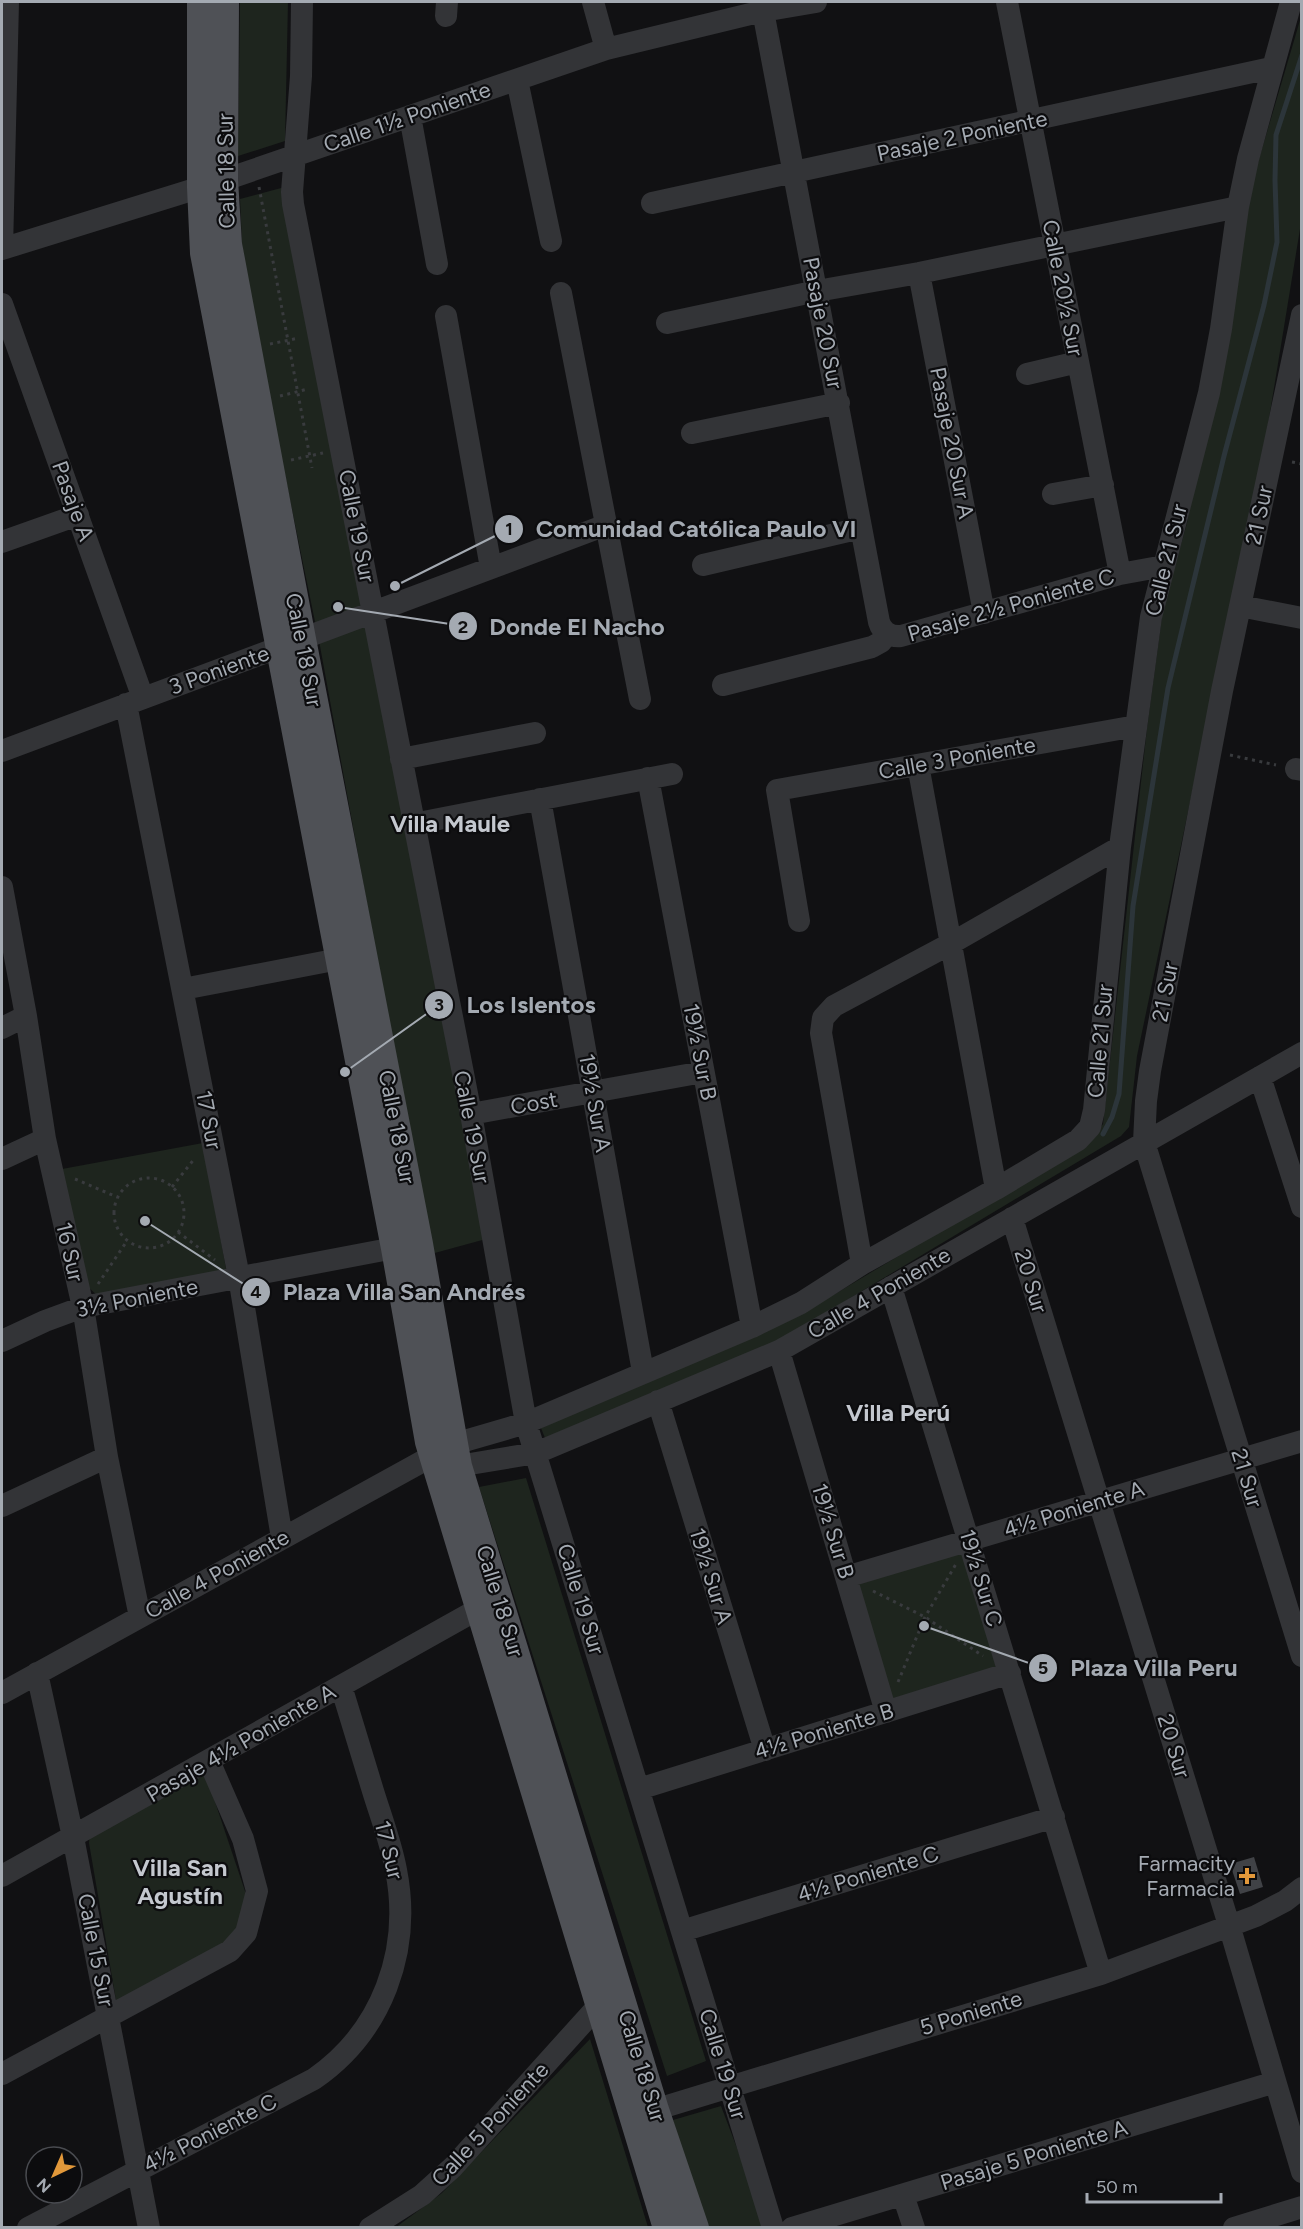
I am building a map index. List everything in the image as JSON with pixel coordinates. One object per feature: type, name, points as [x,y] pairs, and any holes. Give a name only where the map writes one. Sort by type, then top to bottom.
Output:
[{"type":"main road","name":"Calle 18 Sur","points":[[201,2],[212,184],[228,244],[269,464],[290,644],[339,959],[407,1246]]},
{"type":"main road","name":"Calle 18 Sur","points":[[225,2],[212,184],[204,253],[290,644],[448,1455],[480,1608],[598,2006],[695,2228]]},
{"type":"main road","name":"Calle 18 Sur","points":[[448,1455],[643,2113],[667,2228]]},
{"type":"street","points":[[2,249],[8,2]]},
{"type":"street","name":"Calle 19 Sur","points":[[302,2],[301,76],[293,204],[471,1114],[526,1423],[773,2228]]},
{"type":"street","points":[[593,2],[606,49]]},
{"type":"street","name":"Calle 1½ Poniente","points":[[2,249],[212,184],[606,49],[763,11],[816,2]]},
{"type":"street","name":"Calle 20½ Sur","points":[[1006,2],[1120,574]]},
{"type":"street","name":"Calle 21 Sur","points":[[1090,1127],[1094,1110],[1120,847],[1151,617],[1213,375],[1238,207],[1248,159],[1271,68],[1291,2]]},
{"type":"street","name":"Pasaje 20 Sur","points":[[763,11],[879,622],[887,634]]},
{"type":"street","name":"Pasaje 2 Poniente","points":[[652,203],[1271,68]]},
{"type":"street","points":[[517,80],[551,241]]},
{"type":"street","points":[[410,116],[437,264]]},
{"type":"street","points":[[667,323],[1238,207]]},
{"type":"street","name":"Pasaje 20 Sur A","points":[[919,273],[984,613]]},
{"type":"street","points":[[561,293],[640,699]]},
{"type":"street","name":"Pasaje A","points":[[2,304],[78,515],[134,701]]},
{"type":"street","name":"21 Sur","points":[[1302,315],[1240,606],[1150,1071],[1144,1142],[1302,1656]]},
{"type":"street","points":[[446,316],[491,568]]},
{"type":"street","points":[[1027,374],[1078,362]]},
{"type":"street","points":[[692,433],[839,403]]},
{"type":"street","points":[[1053,494],[1103,485]]},
{"type":"street","points":[[2,542],[78,515]]},
{"type":"street","name":"3 Poniente","points":[[2,751],[606,525]]},
{"type":"street","points":[[703,565],[861,528]]},
{"type":"street","name":"Pasaje 2½ Poniente C","points":[[723,685],[872,647],[882,642],[887,634],[901,636],[1120,574],[1164,566]]},
{"type":"street","points":[[1240,606],[1302,618]]},
{"type":"street","name":"17 Sur","points":[[134,701],[183,989],[239,1277],[282,1538]]},
{"type":"street","name":"Calle 3 Poniente","points":[[799,921],[777,790],[1136,726]]},
{"type":"street","points":[[401,759],[535,733]]},
{"type":"street","points":[[918,765],[996,1189]]},
{"type":"street","points":[[413,824],[672,774]]},
{"type":"street","name":"19½ Sur B","points":[[648,778],[752,1327]]},
{"type":"street","name":"19½ Sur A","points":[[540,799],[643,1372]]},
{"type":"street","points":[[862,1264],[821,1023],[830,1009],[1120,847]]},
{"type":"street","name":"16 Sur","points":[[2,895],[26,1016],[45,1139],[83,1307],[107,1457],[140,1617]]},
{"type":"street","points":[[183,989],[339,959]]},
{"type":"street","points":[[2,1028],[26,1016]]},
{"type":"street","name":"Calle 4 Poniente","points":[[448,1455],[536,1453],[779,1351],[1302,1053]]},
{"type":"street","name":"Cost","points":[[471,1114],[703,1072]]},
{"type":"street","points":[[1260,1077],[1302,1208]]},
{"type":"street","name":"Calle 4 Poniente","points":[[2,1693],[282,1538],[448,1455],[752,1327],[801,1303],[862,1264],[1078,1140],[1090,1127]]},
{"type":"street","points":[[2,1159],[45,1139]]},
{"type":"street","name":"20 Sur","points":[[1012,1218],[1230,1925],[1275,2082],[1295,2124],[1302,2172]]},
{"type":"street","name":"3½ Poniente","points":[[2,1341],[45,1320],[83,1307],[407,1246]]},
{"type":"street","name":"19½ Sur C","points":[[891,1287],[1101,1974]]},
{"type":"street","name":"19½ Sur B","points":[[779,1351],[886,1712]]},
{"type":"street","name":"19½ Sur A","points":[[658,1401],[765,1750]]},
{"type":"street","name":"4½ Poniente A","points":[[846,1577],[1302,1441]]},
{"type":"street","points":[[2,1506],[107,1457]]},
{"type":"street","name":"Pasaje 4½ Poniente A","points":[[2,1876],[480,1608]]},
{"type":"street","name":"Calle 15 Sur","points":[[37,1673],[74,1837],[149,2228]]},
{"type":"street","name":"4½ Poniente B","points":[[639,1789],[1010,1673]]},
{"type":"street","name":"17 Sur","points":[[341,1686],[392,1849],[400,1893],[398,1950],[388,1983],[373,2016]]},
{"type":"street","points":[[2,2073],[230,1951],[246,1934],[257,1891],[243,1839],[209,1761]]},
{"type":"street","name":"4½ Poniente C","points":[[682,1930],[1054,1817]]},
{"type":"street","name":"5 Poniente","points":[[643,2113],[1101,1974],[1271,1909],[1302,1888]]},
{"type":"street","name":"Calle 5 Poniente","points":[[370,2228],[422,2195],[453,2167],[598,2006]]},
{"type":"street","name":"4½ Poniente C","points":[[28,2228],[314,2079],[343,2056],[373,2016]]},
{"type":"street","name":"Pasaje 5 Poniente A","points":[[792,2228],[1275,2082]]},
{"type":"street","points":[[903,2195],[914,2228]]},
{"type":"street","points":[[1234,2228],[1302,2207]]},
{"type":"path","points":[[256,169],[312,468]]},
{"type":"path","points":[[248,349],[320,333]]},
{"type":"path","points":[[257,400],[330,385]]},
{"type":"path","points":[[269,464],[342,449]]},
{"type":"path","points":[[1211,752],[1299,769]]},
{"type":"path","points":[[172,1187],[212,1136]]},
{"type":"path","points":[[51,1169],[117,1197]]},
{"type":"path","points":[[158,1179],[172,1187],[182,1200],[183,1222],[178,1232],[161,1246],[138,1247],[127,1241],[119,1232],[114,1221],[117,1197],[124,1187],[135,1180],[158,1179]]},
{"type":"path","points":[[178,1232],[239,1277]]},
{"type":"path","points":[[83,1307],[127,1241]]},
{"type":"path","points":[[886,1712],[925,1617],[970,1540]]},
{"type":"path","points":[[846,1577],[925,1617],[1010,1673]]},
{"type":"shaded area","points":[[240,2],[288,2],[285,141],[238,156]]},
{"type":"shaded area","points":[[1301,17],[1301,223],[1265,443],[1137,1056],[1129,1127],[1121,1136],[775,1343],[545,1438],[541,1428],[835,1294],[1087,1143],[1103,1124],[1147,728],[1163,609],[1187,523],[1256,169]]},
{"type":"shaded area","points":[[285,187],[486,1239],[431,1254],[320,646],[249,300],[242,243],[240,199]]},
{"type":"shaded area","points":[[203,1143],[227,1274],[99,1297],[88,1287],[62,1169]]},
{"type":"shaded area","points":[[526,1478],[706,2061],[667,2076],[479,1487]]},
{"type":"shaded area","points":[[962,1545],[1001,1673],[886,1707],[847,1579]]},
{"type":"shaded area","points":[[204,1769],[249,1903],[233,1941],[117,2006],[89,1843],[90,1833]]},
{"type":"shaded area","points":[[590,2039],[648,2227],[395,2228],[442,2193]]},
{"type":"shaded area","points":[[721,2106],[767,2227],[706,2227],[673,2120]]},
{"type":"building","name":"Farmacity Farmacia","points":[[1254,1857],[1263,1887],[1240,1894],[1230,1864]]},
{"type":"waterway","points":[[1103,1134],[1112,1117],[1119,1094],[1133,906],[1168,688],[1224,456],[1264,305],[1277,242],[1276,135],[1302,55]]},
{"type":"place","name":"Comunidad Católica Paulo VI","points":[[395,586]]},
{"type":"place","name":"Donde El Nacho","points":[[338,607]]},
{"type":"place","name":"Los Islentos","points":[[345,1072]]},
{"type":"place","name":"Plaza Villa San Andrés","points":[[145,1221]]},
{"type":"place","name":"Plaza Villa Peru","points":[[924,1626]]},
{"type":"place","name":"Farmacity Farmacia","points":[[1247,1876]]},
{"type":"district","name":"Villa Maule","points":[[450,823]]},
{"type":"district","name":"Villa Perú","points":[[898,1412]]},
{"type":"district","name":"Villa San Agustín","points":[[180,1881]]}]
